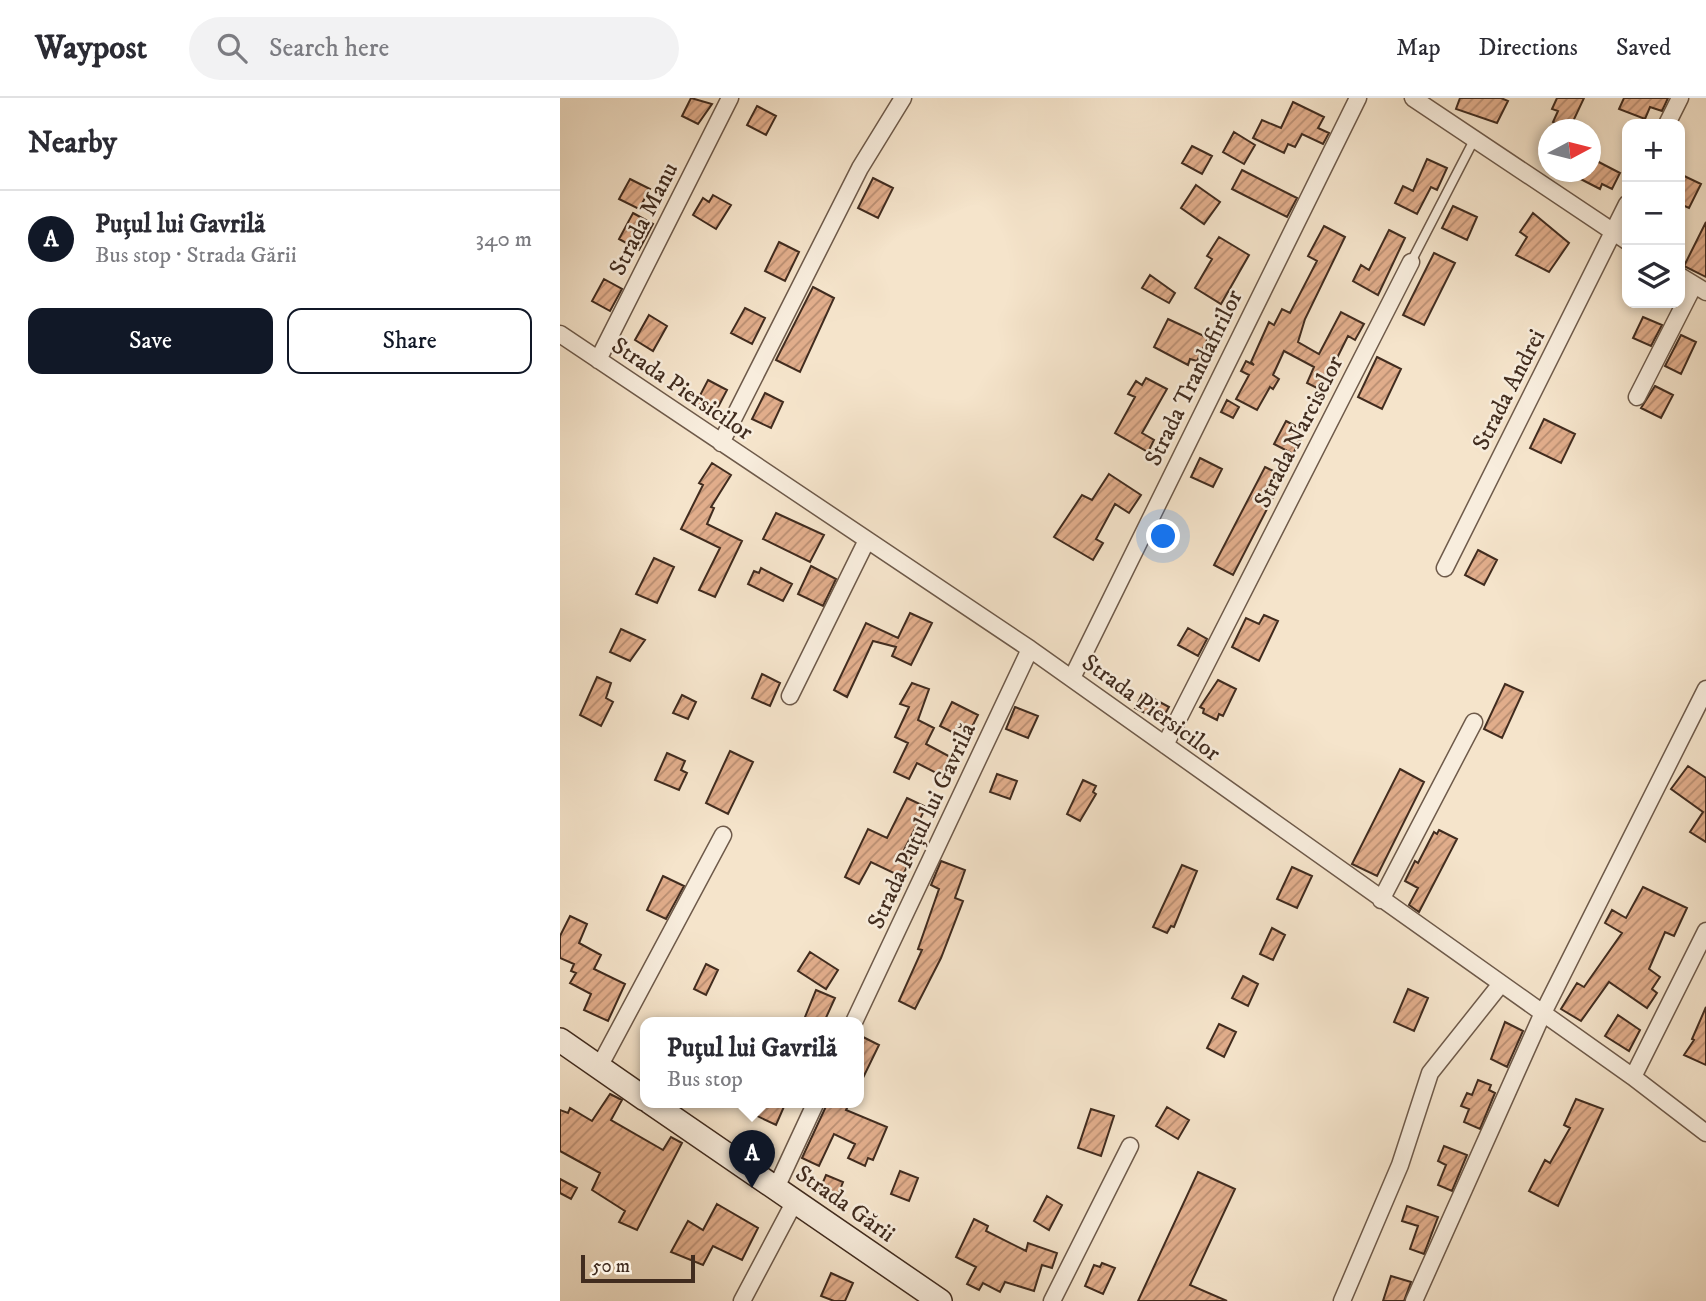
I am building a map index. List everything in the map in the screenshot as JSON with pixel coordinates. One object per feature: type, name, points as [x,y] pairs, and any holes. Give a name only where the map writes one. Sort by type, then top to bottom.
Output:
[{"type":"main road","points":[[560,1040],[640,1096]]},
{"type":"main road","name":"Strada Gării","points":[[659,1108],[940,1301]]},
{"type":"street","name":"Strada Manu","points":[[598,360],[730,98]]},
{"type":"street","points":[[721,443],[860,168],[903,98]]},
{"type":"street","name":"Strada Trandafirilor","points":[[1072,678],[1358,98]]},
{"type":"street","points":[[1413,98],[1438,106],[1474,140],[1620,236]]},
{"type":"street","points":[[1670,119],[1680,98]]},
{"type":"street","name":"Strada Andrei","points":[[1445,568],[1620,236]]},
{"type":"street","name":"Strada Narciselor","points":[[1165,745],[1411,262]]},
{"type":"street","points":[[1636,397],[1693,284]]},
{"type":"street","name":"Strada Piersicilor","points":[[560,334],[1072,678],[1542,1015],[1633,1077],[1706,1133]]},
{"type":"street","points":[[790,696],[867,540]]},
{"type":"street","name":"Strada Puțul lui Gavrilă","points":[[856,1017],[1030,649]]},
{"type":"street","points":[[1414,1301],[1542,1015],[1706,689]]},
{"type":"street","points":[[1381,900],[1474,722]]},
{"type":"street","points":[[599,1067],[723,835]]},
{"type":"street","points":[[1633,1077],[1706,931]]},
{"type":"street","points":[[1342,1301],[1400,1165],[1430,1073],[1500,985]]},
{"type":"street","points":[[776,1188],[813,1108]]},
{"type":"street","points":[[1052,1301],[1130,1146]]},
{"type":"street","points":[[742,1301],[795,1201]]},
{"type":"lane","name":"Strada Narciselor","points":[[1411,262],[1474,140]]},
{"type":"building","points":[[691,98],[712,104],[698,124],[682,116]]},
{"type":"building","points":[[1460,98],[1501,98],[1508,101],[1497,123],[1456,109]]},
{"type":"building","points":[[1557,98],[1584,98],[1574,119],[1554,119],[1558,111],[1552,109]]},
{"type":"building","points":[[1624,98],[1668,98],[1662,111],[1650,107],[1645,119],[1619,109]]},
{"type":"building","points":[[1293,102],[1324,117],[1318,128],[1329,133],[1323,144],[1302,134],[1295,147],[1288,144],[1284,153],[1253,138],[1262,120],[1281,128]]},
{"type":"building","points":[[757,106],[776,116],[766,135],[747,125]]},
{"type":"building","points":[[1234,132],[1255,145],[1244,164],[1223,152]]},
{"type":"building","points":[[1192,146],[1212,156],[1202,174],[1182,163]]},
{"type":"building","points":[[1427,159],[1447,168],[1437,190],[1431,187],[1417,214],[1395,203],[1403,186],[1413,191]]},
{"type":"building","points":[[1601,163],[1620,173],[1612,189],[1602,184],[1600,189],[1586,182],[1601,182]]},
{"type":"building","points":[[1242,170],[1297,198],[1287,217],[1232,189]]},
{"type":"building","points":[[1685,176],[1701,184],[1689,208],[1685,206]]},
{"type":"building","points":[[873,178],[893,188],[878,218],[858,208]]},
{"type":"building","points":[[630,179],[650,189],[639,209],[619,199]]},
{"type":"building","points":[[1196,185],[1220,202],[1204,224],[1181,208]]},
{"type":"building","points":[[713,195],[731,205],[716,229],[693,215],[703,198],[709,202]]},
{"type":"building","points":[[1453,206],[1477,217],[1467,240],[1442,228]]},
{"type":"building","points":[[633,213],[653,224],[639,250],[619,239]]},
{"type":"building","points":[[1533,213],[1569,243],[1549,272],[1516,255],[1527,237],[1520,232]]},
{"type":"building","points":[[1706,222],[1706,277],[1685,266]]},
{"type":"building","points":[[1324,226],[1345,237],[1305,319],[1298,342],[1319,354],[1341,312],[1364,324],[1355,340],[1348,336],[1330,372],[1334,374],[1325,392],[1307,383],[1314,367],[1284,351],[1273,375],[1279,379],[1273,389],[1270,387],[1257,410],[1236,399],[1249,375],[1241,371],[1246,361],[1254,365],[1251,362],[1269,322],[1274,325],[1282,309],[1290,313],[1317,261],[1308,256]]},
{"type":"building","points":[[1389,230],[1405,238],[1378,295],[1353,281],[1361,265],[1369,270]]},
{"type":"building","points":[[1219,237],[1249,255],[1221,304],[1195,288],[1212,259],[1207,256]]},
{"type":"building","points":[[779,242],[799,252],[785,281],[765,271]]},
{"type":"building","points":[[1434,253],[1455,263],[1424,325],[1403,315]]},
{"type":"building","points":[[1150,275],[1175,293],[1169,303],[1142,288]]},
{"type":"building","points":[[604,279],[622,289],[610,311],[592,301]]},
{"type":"building","points":[[813,287],[834,298],[800,372],[776,360]]},
{"type":"building","points":[[745,308],[765,318],[752,344],[731,333]]},
{"type":"building","points":[[649,315],[667,326],[653,351],[635,340]]},
{"type":"building","points":[[1643,317],[1662,325],[1651,346],[1633,338]]},
{"type":"building","points":[[1168,319],[1208,338],[1197,361],[1190,359],[1188,365],[1154,347]]},
{"type":"building","points":[[1681,335],[1696,342],[1681,374],[1665,366]]},
{"type":"building","points":[[1377,357],[1401,369],[1382,409],[1358,397]]},
{"type":"building","points":[[1146,378],[1167,389],[1142,433],[1154,440],[1148,452],[1115,433],[1135,397],[1128,394],[1136,381],[1142,385]]},
{"type":"building","points":[[708,380],[727,390],[714,415],[695,405]]},
{"type":"building","points":[[1655,386],[1673,395],[1661,418],[1641,408]]},
{"type":"building","points":[[765,393],[783,402],[771,428],[752,419]]},
{"type":"building","points":[[1227,400],[1239,407],[1233,418],[1221,412]]},
{"type":"building","points":[[1544,419],[1575,434],[1561,463],[1530,448]]},
{"type":"building","points":[[1286,421],[1305,431],[1293,454],[1274,444]]},
{"type":"building","points":[[1200,458],[1222,469],[1213,487],[1191,477]]},
{"type":"building","points":[[712,463],[731,475],[711,507],[714,508],[707,524],[742,541],[715,597],[699,590],[720,548],[681,529],[703,485],[699,483]]},
{"type":"building","points":[[1265,467],[1284,476],[1233,575],[1214,565]]},
{"type":"building","points":[[1109,474],[1141,495],[1129,513],[1115,504],[1096,539],[1103,543],[1093,560],[1054,537],[1082,495],[1092,500]]},
{"type":"building","points":[[776,513],[824,535],[810,562],[763,539]]},
{"type":"building","points":[[1478,550],[1497,560],[1484,585],[1465,575]]},
{"type":"building","points":[[654,558],[674,567],[657,603],[636,594]]},
{"type":"building","points":[[811,566],[836,579],[823,606],[798,594]]},
{"type":"building","points":[[761,568],[792,584],[783,601],[748,584],[754,571],[759,573]]},
{"type":"building","points":[[910,613],[932,623],[911,665],[892,656],[896,647],[873,641],[847,697],[834,690],[866,623],[898,638]]},
{"type":"building","points":[[1264,615],[1278,621],[1259,661],[1232,647],[1246,618],[1259,624]]},
{"type":"building","points":[[1188,628],[1207,639],[1198,656],[1178,645]]},
{"type":"building","points":[[621,629],[645,640],[630,661],[610,652]]},
{"type":"building","points":[[762,674],[780,683],[770,706],[752,698]]},
{"type":"building","points":[[597,677],[611,683],[606,698],[613,702],[601,726],[580,715]]},
{"type":"building","points":[[1218,680],[1236,689],[1223,716],[1219,714],[1217,720],[1203,713],[1204,709],[1200,707]]},
{"type":"building","points":[[912,683],[929,689],[918,720],[934,728],[926,744],[956,760],[946,778],[917,763],[909,779],[894,772],[908,743],[895,737],[909,707],[900,704]]},
{"type":"building","points":[[1505,684],[1523,692],[1502,738],[1484,729]]},
{"type":"building","points":[[1143,693],[1169,707],[1161,721],[1135,708]]},
{"type":"building","points":[[682,695],[696,702],[688,719],[673,713]]},
{"type":"building","points":[[952,702],[978,715],[966,739],[940,726]]},
{"type":"building","points":[[1015,707],[1038,716],[1028,738],[1006,729]]},
{"type":"building","points":[[730,751],[753,762],[728,814],[706,803]]},
{"type":"building","points":[[667,753],[685,761],[681,770],[687,773],[679,790],[655,780]]},
{"type":"building","points":[[1688,766],[1706,778],[1706,842],[1690,832],[1703,812],[1671,789]]},
{"type":"building","points":[[1400,769],[1424,782],[1377,876],[1352,864]]},
{"type":"building","points":[[997,774],[1017,781],[1010,799],[990,792]]},
{"type":"building","points":[[1083,780],[1096,786],[1093,792],[1096,794],[1080,821],[1067,814]]},
{"type":"building","points":[[907,798],[926,807],[904,850],[913,854],[902,877],[871,862],[859,884],[845,877],[868,829],[887,838]]},
{"type":"building","points":[[1439,830],[1457,839],[1419,912],[1409,905],[1418,888],[1405,881],[1434,832],[1437,834]]},
{"type":"building","points":[[941,861],[965,870],[955,898],[963,901],[941,958],[915,1009],[899,1001],[922,950],[918,949],[939,889],[931,885]]},
{"type":"building","points":[[1182,865],[1197,871],[1174,927],[1171,926],[1167,933],[1153,927]]},
{"type":"building","points":[[1292,867],[1312,876],[1297,908],[1277,899]]},
{"type":"building","points":[[663,876],[684,886],[666,919],[647,910]]},
{"type":"building","points":[[1643,887],[1687,908],[1674,936],[1665,932],[1649,969],[1660,977],[1652,989],[1657,993],[1647,1008],[1609,982],[1581,1021],[1561,1009],[1577,983],[1584,987],[1622,933],[1605,923],[1612,910],[1626,918]]},
{"type":"building","points":[[570,916],[587,924],[579,943],[601,955],[594,969],[625,984],[608,1021],[584,1010],[591,994],[570,983],[576,973],[571,971],[574,964],[560,958],[560,936]]},
{"type":"building","points":[[1272,928],[1285,935],[1273,960],[1260,954]]},
{"type":"building","points":[[810,952],[838,970],[826,989],[798,971]]},
{"type":"building","points":[[706,964],[718,970],[706,995],[694,989]]},
{"type":"building","points":[[1243,976],[1258,984],[1248,1006],[1232,998]]},
{"type":"building","points":[[1408,989],[1428,998],[1414,1031],[1394,1022]]},
{"type":"building","points":[[816,990],[835,998],[826,1017],[805,1017]]},
{"type":"building","points":[[1706,1007],[1706,1065],[1684,1055],[1694,1040],[1692,1039]]},
{"type":"building","points":[[1618,1015],[1640,1030],[1629,1051],[1605,1036]]},
{"type":"building","points":[[1505,1022],[1523,1031],[1507,1067],[1491,1059]]},
{"type":"building","points":[[1219,1024],[1236,1032],[1224,1057],[1207,1048]]},
{"type":"building","points":[[864,1038],[879,1045],[864,1076]]},
{"type":"building","points":[[1478,1080],[1491,1085],[1489,1090],[1495,1093],[1480,1129],[1464,1122],[1469,1109],[1461,1106],[1467,1093],[1472,1095]]},
{"type":"building","points":[[610,1094],[622,1100],[611,1120],[663,1150],[671,1137],[682,1143],[637,1230],[619,1222],[625,1211],[592,1190],[600,1173],[560,1151],[560,1110],[568,1113],[570,1108],[592,1121]]},
{"type":"building","points":[[1576,1099],[1603,1109],[1558,1206],[1529,1191],[1545,1160],[1550,1163],[1570,1128],[1564,1125]]},
{"type":"building","points":[[1167,1107],[1189,1120],[1178,1139],[1156,1126]]},
{"type":"building","points":[[741,1108],[783,1108],[776,1125]]},
{"type":"building","points":[[825,1108],[847,1108],[846,1110],[887,1127],[873,1160],[868,1158],[865,1166],[848,1158],[855,1144],[834,1134],[819,1166],[802,1158]]},
{"type":"building","points":[[1091,1109],[1114,1116],[1101,1156],[1078,1148]]},
{"type":"building","points":[[1444,1146],[1467,1155],[1452,1191],[1438,1185],[1446,1165],[1438,1161]]},
{"type":"building","points":[[900,1171],[918,1178],[909,1201],[891,1194]]},
{"type":"building","points":[[1198,1172],[1235,1189],[1190,1285],[1227,1301],[1138,1301]]},
{"type":"building","points":[[826,1175],[843,1182],[835,1202],[818,1194]]},
{"type":"building","points":[[560,1179],[577,1188],[571,1199],[560,1193]]},
{"type":"building","points":[[1047,1196],[1062,1205],[1049,1230],[1034,1221]]},
{"type":"building","points":[[717,1204],[758,1228],[742,1260],[713,1246],[703,1265],[671,1252],[688,1221],[703,1230]]},
{"type":"building","points":[[1407,1206],[1438,1217],[1424,1254],[1410,1249],[1418,1226],[1402,1221]]},
{"type":"building","points":[[974,1219],[988,1226],[986,1231],[1026,1251],[1028,1243],[1057,1253],[1052,1268],[1042,1265],[1034,1291],[1005,1282],[1000,1292],[983,1283],[979,1290],[967,1284],[976,1267],[956,1257]]},
{"type":"building","points":[[1102,1263],[1115,1268],[1103,1294],[1085,1286],[1094,1265],[1100,1267]]},
{"type":"building","points":[[831,1273],[853,1283],[845,1301],[834,1301],[821,1296]]},
{"type":"building","points":[[1391,1276],[1411,1282],[1404,1301],[1383,1301]]},
{"type":"place","name":"Puțul lui Gavrilă","points":[[752,1188]]}]
